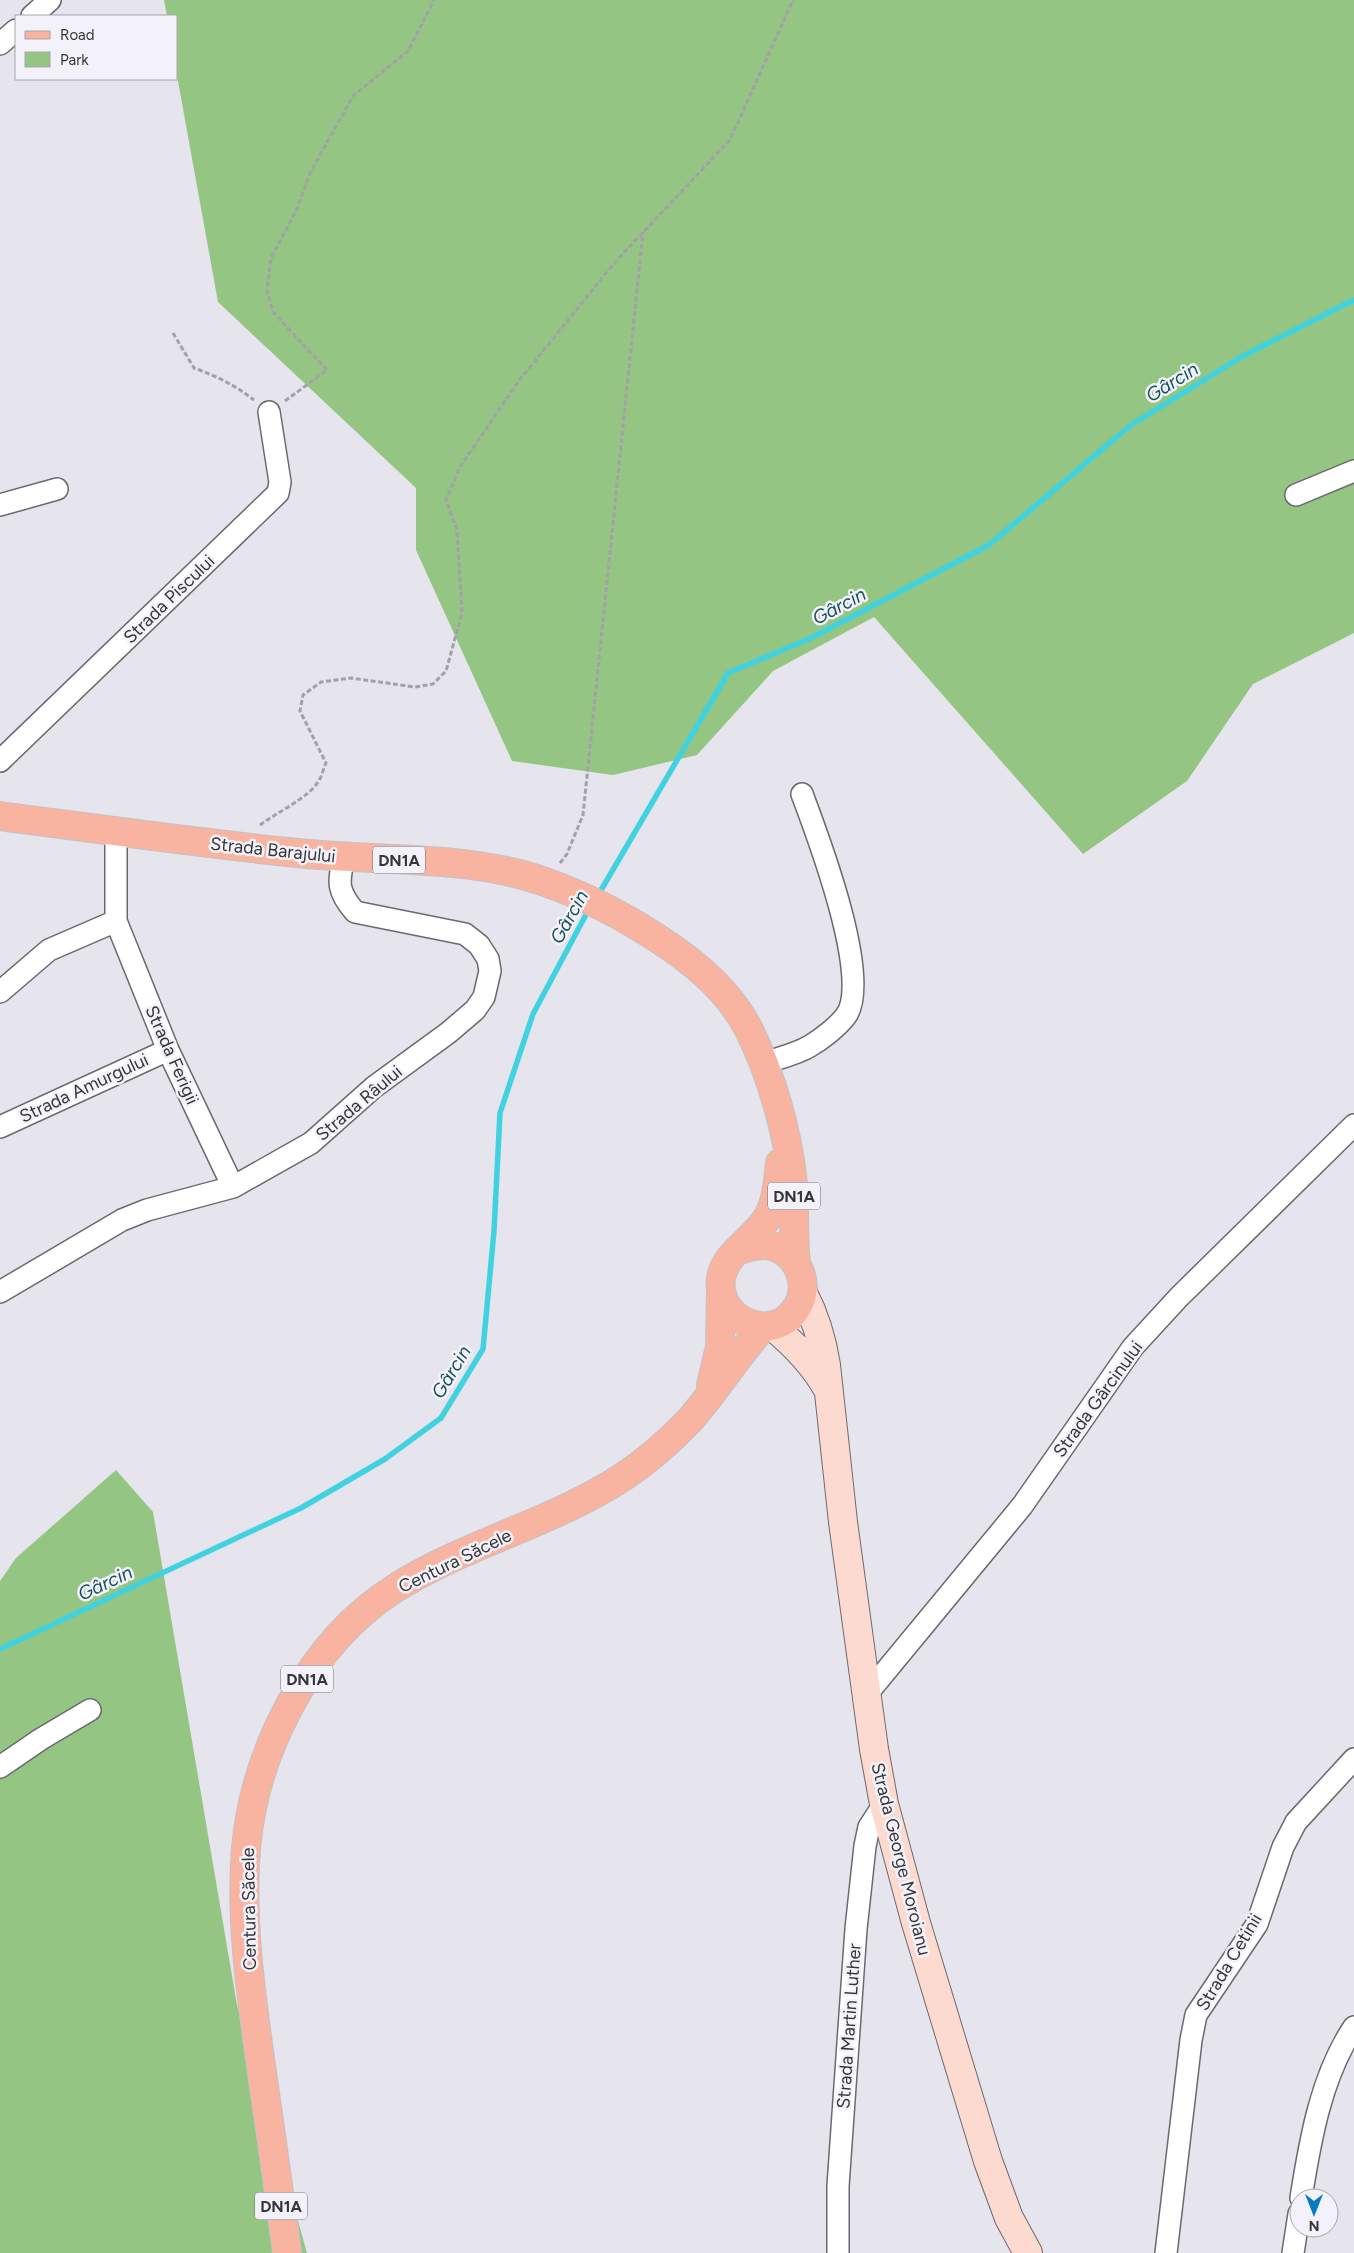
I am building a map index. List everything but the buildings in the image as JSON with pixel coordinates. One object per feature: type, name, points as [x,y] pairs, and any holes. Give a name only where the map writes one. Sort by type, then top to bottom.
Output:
[{"type":"main road","name":"Strada Barajului","points":[[0,816],[251,848],[344,857],[459,864],[490,868],[546,882]]},
{"type":"main road","name":"DN1A","points":[[546,882],[630,920],[675,950],[707,975],[732,1003],[748,1026],[764,1063],[784,1129],[793,1182],[796,1263],[802,1276],[803,1293],[797,1308],[786,1319],[767,1326]]},
{"type":"main road","name":"DN1A","points":[[720,1290],[721,1276],[728,1262],[764,1222],[775,1198],[784,1129]]},
{"type":"main road","points":[[739,1250],[757,1245],[771,1246],[784,1251],[796,1263]]},
{"type":"main road","points":[[720,1290],[730,1313],[740,1321],[751,1326],[767,1326]]},
{"type":"main road","name":"Centura Săcele","points":[[706,1400],[717,1366],[720,1347],[720,1290]]},
{"type":"main road","name":"Strada George Moroianu","points":[[803,1293],[814,1314],[822,1339],[843,1522],[866,1695],[884,1804],[916,1923],[988,2161],[1009,2218],[1028,2253]]},
{"type":"main road","name":"Strada George Moroianu","points":[[767,1326],[805,1357],[819,1373],[829,1391]]},
{"type":"main road","name":"Centura Săcele","points":[[287,2253],[252,2004],[246,1937],[245,1893],[246,1848],[252,1811],[263,1772],[282,1723],[308,1677],[345,1630],[367,1609],[393,1590],[422,1573],[452,1558],[562,1511],[623,1477],[670,1439],[706,1400],[767,1326]]},
{"type":"street","points":[[33,15],[50,0]]},
{"type":"street","points":[[0,44],[15,31]]},
{"type":"street","name":"Strada Piscului","points":[[0,761],[278,493],[280,482],[269,412]]},
{"type":"street","points":[[1296,494],[1354,471]]},
{"type":"street","points":[[0,504],[57,489]]},
{"type":"street","points":[[764,1063],[810,1046],[846,1016],[854,991],[848,946],[833,877],[802,794]]},
{"type":"street","name":"Strada Ferigii","points":[[116,831],[116,921],[168,1050],[233,1187]]},
{"type":"street","name":"Strada Râului","points":[[0,1292],[122,1220],[147,1210],[233,1187],[311,1143],[374,1087],[468,1016],[484,997],[490,971],[488,959],[479,945],[465,934],[355,912],[344,899],[339,882],[344,857]]},
{"type":"street","points":[[0,992],[49,950],[116,921]]},
{"type":"street","name":"Strada Amurgului","points":[[0,1127],[168,1050]]},
{"type":"street","name":"Strada Gârcinului","points":[[866,1695],[1022,1506],[1144,1334],[1179,1296],[1354,1125]]},
{"type":"street","points":[[0,1766],[40,1739],[90,1710]]},
{"type":"street","name":"Strada Cetinii","points":[[1166,2253],[1191,2040],[1196,2014],[1257,1924],[1284,1847],[1296,1822],[1354,1759]]},
{"type":"street","name":"Strada Martin Luther","points":[[838,2253],[838,2186],[856,1929],[865,1846],[869,1827],[884,1804]]},
{"type":"street","points":[[1303,2188],[1325,2090],[1345,2041],[1354,2027]]},
{"type":"street","points":[[1293,2253],[1295,2238]]},
{"type":"path","points":[[174,333],[194,368],[220,378],[241,390],[269,412],[326,370],[273,312],[267,290],[271,258],[297,209],[311,171],[353,96],[408,51],[434,0]]},
{"type":"path","points":[[251,848],[258,827],[285,807],[299,800],[318,782],[326,763],[300,711],[303,695],[320,682],[352,678],[415,687],[433,684],[446,671],[462,612],[458,530],[446,500],[460,466],[518,382],[616,261],[730,140],[793,0]]},
{"type":"path","points":[[546,882],[567,854],[583,815],[643,232]]},
{"type":"green space","points":[[164,0],[1354,0],[1354,633],[1253,684],[1187,781],[1083,854],[874,617],[773,671],[697,755],[613,775],[512,761],[416,550],[416,488],[218,302],[178,80],[178,15],[167,15]]},
{"type":"green space","points":[[116,1470],[153,1512],[237,2005],[307,2253],[0,2253],[0,1581],[16,1558]]},
{"type":"waterway","name":"Gârcin","points":[[597,897],[728,673],[811,638],[989,545],[1131,425],[1243,356],[1354,300]]},
{"type":"waterway","name":"Gârcin","points":[[0,1649],[301,1508],[385,1459],[441,1418],[483,1349],[494,1231],[500,1113],[533,1014],[589,909]]}]
